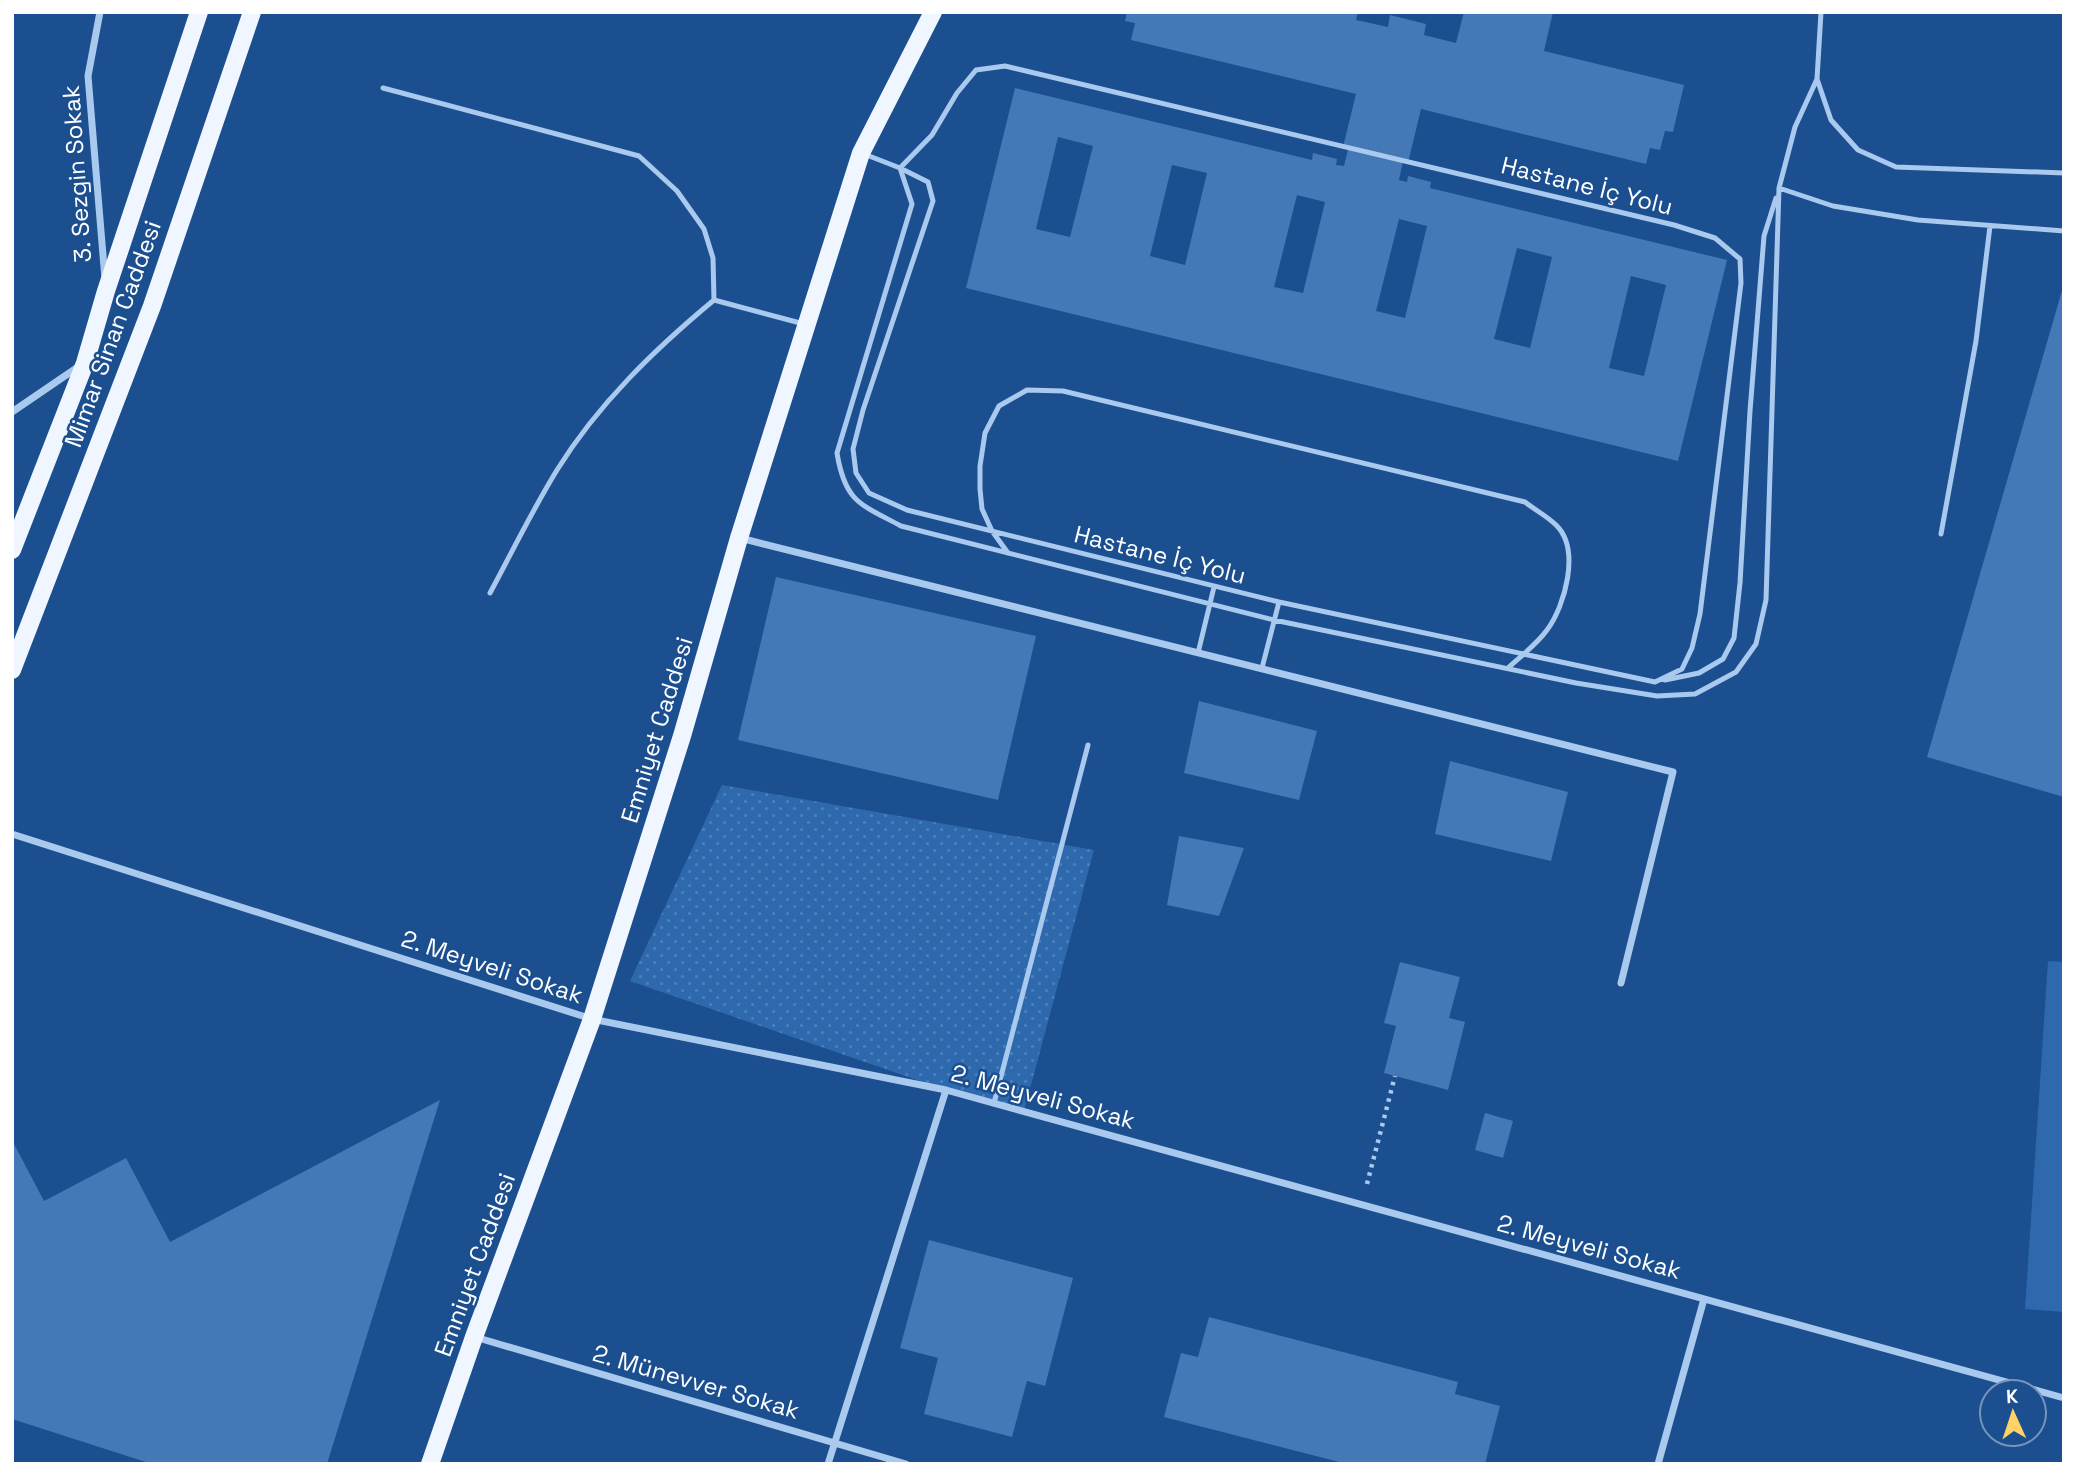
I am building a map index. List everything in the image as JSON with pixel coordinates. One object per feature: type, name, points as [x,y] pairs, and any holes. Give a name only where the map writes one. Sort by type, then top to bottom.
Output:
[{"type":"main road","name":"Mimar Sinan Caddesi","points":[[12,550],[85,363],[106,291],[199,12]]},
{"type":"main road","name":"Mimar Sinan Caddesi","points":[[12,670],[152,306],[253,12]]},
{"type":"main road","name":"Emniyet Caddesi","points":[[430,1464],[592,1018],[682,736],[739,538],[862,153],[933,12]]},
{"type":"street","name":"3. Sezgin Sokak","points":[[100,12],[88,76],[106,291]]},
{"type":"street","points":[[12,412],[85,363]]},
{"type":"street","points":[[739,538],[1673,772],[1620,983]]},
{"type":"street","name":"2. Meyveli Sokak","points":[[12,834],[592,1018],[946,1090],[2064,1398]]},
{"type":"street","points":[[828,1464],[946,1090]]},
{"type":"street","points":[[1658,1464],[1704,1299]]},
{"type":"street","name":"2. Münevver Sokak","points":[[474,1337],[906,1464]]},
{"type":"lane","name":"Hastane İç Yolu","points":[[901,168],[912,204],[837,453],[842,480],[860,504],[901,526],[1210,606],[1576,683],[1657,696],[1695,694],[1736,672],[1756,644],[1766,600],[1779,188],[1795,127],[1817,79],[1821,12]]},
{"type":"lane","name":"Hastane İç Yolu","points":[[862,153],[928,182],[933,201],[863,410],[853,449],[856,473],[869,493],[907,510],[1279,602],[1655,682],[1682,669],[1692,648],[1700,614],[1741,283],[1740,259],[1715,238],[1674,225],[1005,66],[976,69],[957,93],[932,135],[901,168]]},
{"type":"lane","name":"Hastane İç Yolu","points":[[1817,79],[1831,120],[1858,150],[1896,167],[2064,173]]},
{"type":"lane","points":[[383,88],[639,156],[677,191],[704,229],[713,258],[714,300]]},
{"type":"lane","points":[[1655,682],[1699,673],[1723,659],[1734,638],[1765,236],[1779,188],[1833,206],[1918,220],[2064,231]]},
{"type":"lane","points":[[1941,534],[1976,341],[1990,226]]},
{"type":"lane","points":[[714,300],[807,325]]},
{"type":"lane","points":[[490,593],[558,469],[594,418],[635,370],[714,300]]},
{"type":"lane","points":[[1008,553],[992,531],[982,509],[980,466],[985,433],[999,406],[1027,390],[1062,391],[1525,502],[1558,526],[1567,548],[1569,577],[1547,631],[1508,668]]},
{"type":"lane","points":[[1198,653],[1214,587]]},
{"type":"lane","points":[[1262,668],[1279,602]]},
{"type":"lane","points":[[994,1103],[1087,745]]},
{"type":"path","points":[[1362,1204],[1395,1076]]},
{"type":"shaded area","points":[[722,785],[1094,850],[1024,1111],[946,1090],[630,981]]},
{"type":"shaded area","points":[[2048,961],[2064,962],[2064,1312],[2025,1309]]},
{"type":"building","points":[[1127,12],[1358,12],[1356,20],[1388,27],[1390,15],[1426,24],[1424,35],[1456,43],[1464,12],[1553,12],[1544,51],[1684,85],[1673,132],[1665,131],[1660,150],[1650,148],[1646,164],[1421,109],[1408,163],[1403,161],[1399,180],[1407,182],[1408,176],[1431,182],[1430,188],[1727,260],[1678,461],[966,288],[1015,88],[1312,160],[1313,153],[1337,159],[1336,165],[1344,166],[1348,149],[1343,147],[1356,94],[1131,40],[1135,23],[1125,21]],"holes":[[[1058,137],[1093,146],[1070,237],[1036,229]],[[1172,165],[1207,173],[1185,265],[1150,256]],[[1297,195],[1325,202],[1303,293],[1274,287]],[[1399,219],[1427,226],[1405,318],[1376,311]],[[1517,248],[1552,257],[1530,348],[1494,339]],[[1631,276],[1666,285],[1644,376],[1609,368]]]},
{"type":"building","points":[[2064,287],[2064,797],[1927,757]]},
{"type":"building","points":[[776,577],[1036,636],[998,800],[738,740]]},
{"type":"building","points":[[1199,701],[1317,731],[1299,800],[1184,773]]},
{"type":"building","points":[[1450,761],[1568,792],[1551,861],[1435,834]]},
{"type":"building","points":[[1179,836],[1244,848],[1219,916],[1167,905]]},
{"type":"building","points":[[1400,962],[1460,977],[1449,1018],[1465,1022],[1448,1090],[1384,1073],[1396,1026],[1384,1023]]},
{"type":"building","points":[[440,1100],[327,1464],[152,1464],[12,1419],[12,1140],[44,1201],[126,1158],[170,1242]]},
{"type":"building","points":[[1485,1113],[1513,1121],[1503,1158],[1475,1150]]},
{"type":"building","points":[[929,1240],[1073,1278],[1045,1386],[1027,1381],[1012,1437],[924,1414],[938,1358],[900,1348]]},
{"type":"building","points":[[1209,1317],[1458,1382],[1455,1394],[1500,1406],[1485,1464],[1347,1464],[1164,1417],[1181,1353],[1198,1357]]}]
